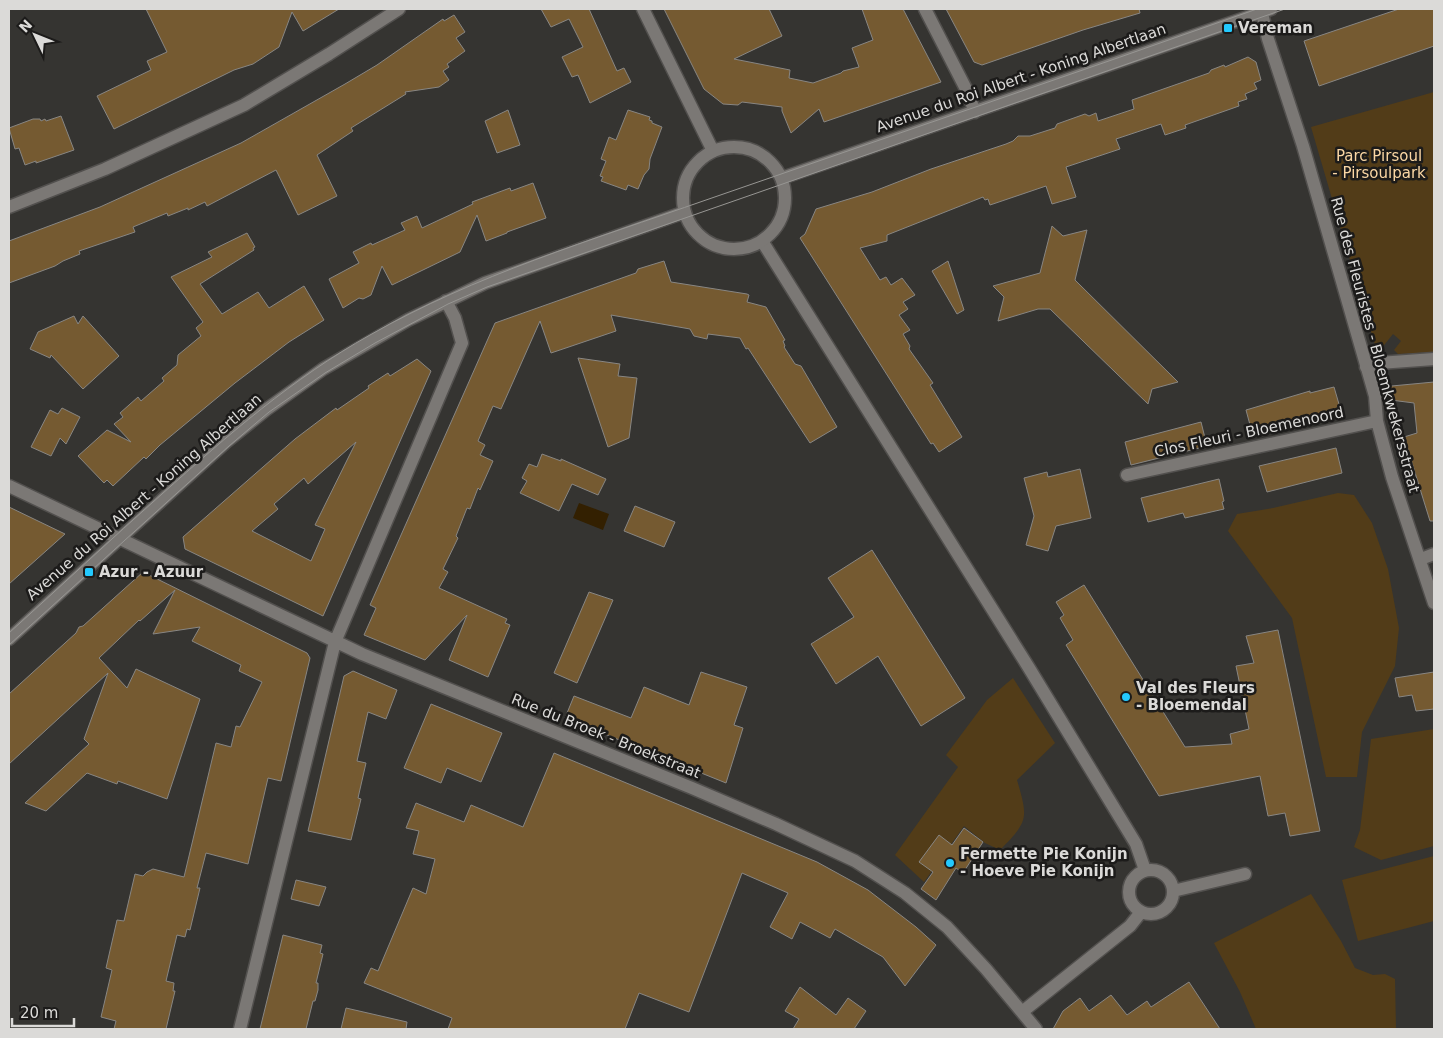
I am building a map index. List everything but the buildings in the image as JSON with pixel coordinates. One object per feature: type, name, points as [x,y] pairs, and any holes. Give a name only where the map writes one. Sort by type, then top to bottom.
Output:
[{"type":"street","points":[[9,207],[105,169],[244,105],[399,9]]},
{"type":"street","points":[[643,9],[713,151]]},
{"type":"street","points":[[925,9],[966,90],[975,112]]},
{"type":"street","name":"Avenue du Roi Albert - Koning Albertlaan","points":[[782,178],[1265,10]]},
{"type":"street","name":"Rue des Fleuristes - Bloemkwekersstraat","points":[[1265,10],[1267,33],[1303,146],[1375,396],[1377,421],[1392,477],[1421,559],[1434,603]]},
{"type":"street","points":[[735,146],[755,150],[772,162],[782,178],[786,200],[781,220],[762,241],[750,247],[733,249],[711,244],[694,230],[685,212],[683,192],[688,174],[698,161],[713,151],[735,146]]},
{"type":"street","name":"Avenue du Roi Albert - Koning Albertlaan","points":[[9,639],[226,442],[275,403],[323,369],[372,339],[485,283],[685,212]]},
{"type":"street","points":[[762,241],[1034,676],[1136,844],[1146,870]]},
{"type":"street","points":[[240,1029],[335,642],[462,343],[446,301]]},
{"type":"street","points":[[1366,366],[1379,363],[1434,359]]},
{"type":"street","name":"Clos Fleuri - Bloemenoord","points":[[1127,475],[1377,421]]},
{"type":"street","name":"Rue du Broek - Broekstraat","points":[[9,486],[362,654],[776,824],[855,861],[905,894],[948,927],[1036,1029]]},
{"type":"street","points":[[1421,559],[1434,554]]},
{"type":"street","points":[[1146,870],[1157,870],[1167,876],[1173,891],[1172,901],[1158,913],[1141,912],[1130,901],[1129,893],[1133,879],[1146,870]]},
{"type":"street","points":[[1173,891],[1245,874]]},
{"type":"street","points":[[1022,1012],[1130,926],[1141,912]]},
{"type":"green space","name":"Parc Pirsoul - Pirsoulpark","points":[[1434,92],[1434,352],[1398,354],[1394,350],[1401,341],[1393,334],[1381,349],[1375,345],[1311,127]]},
{"type":"green space","points":[[1338,493],[1354,495],[1372,523],[1388,569],[1399,628],[1395,666],[1362,732],[1357,777],[1326,777],[1292,618],[1228,531],[1237,514]]},
{"type":"green space","points":[[1013,678],[1055,743],[1017,780],[1024,811],[1021,825],[1000,850],[985,843],[964,826],[924,882],[895,855],[958,767],[946,755],[987,700]]},
{"type":"green space","points":[[1434,729],[1434,846],[1381,860],[1354,847],[1360,830],[1371,739]]},
{"type":"green space","points":[[1434,856],[1434,921],[1358,941],[1342,880]]},
{"type":"green space","points":[[1311,894],[1341,941],[1355,968],[1373,975],[1385,974],[1395,979],[1396,1029],[1256,1029],[1240,992],[1214,943]]},
{"type":"shaded area","points":[[579,503],[609,514],[603,530],[573,518]]},
{"type":"tram line","points":[[9,633],[186,472],[287,389],[342,352],[410,314],[492,276],[577,244],[1257,9]]},
{"type":"tram line","points":[[9,645],[269,412],[325,373],[375,343],[448,304],[487,287],[1285,9]]},
{"type":"place","name":"Vereman","points":[[1228,28]]},
{"type":"place","name":"Azur - Azuur","points":[[89,572]]},
{"type":"place","name":"Val des Fleurs - Bloemendal","points":[[1126,697]]},
{"type":"place","name":"Fermette Pie Konijn - Hoeve Pie Konijn","points":[[950,863]]}]
